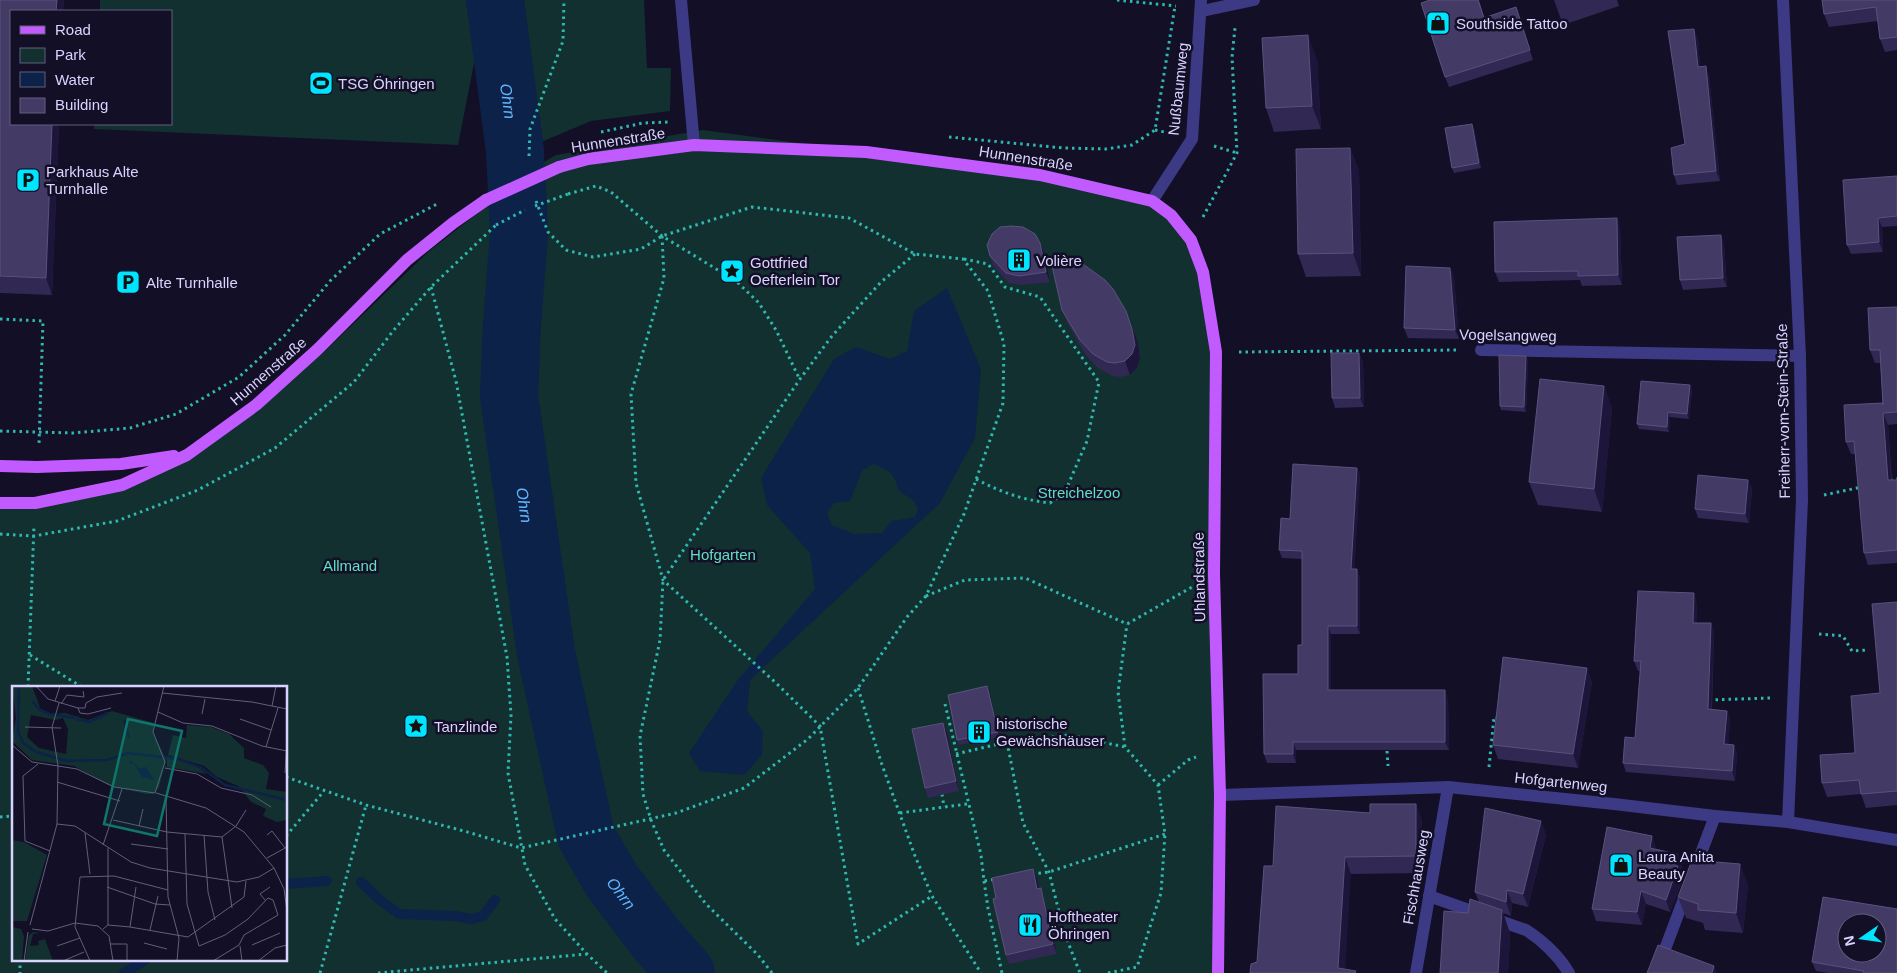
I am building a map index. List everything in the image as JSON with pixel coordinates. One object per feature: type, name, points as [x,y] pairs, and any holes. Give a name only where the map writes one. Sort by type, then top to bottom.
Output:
[{"type":"main road","name":"Hunnenstraße","points":[[0,504],[34,503],[122,485],[187,455],[256,405],[318,349],[407,260],[453,223],[486,200],[559,167],[588,159],[694,145],[866,152],[1040,175],[1152,201]]},
{"type":"main road","name":"Uhlandstraße","points":[[1152,201],[1170,215],[1190,240],[1203,272],[1216,352],[1214,574],[1220,795],[1220,943],[1218,973]]},
{"type":"main road","name":"Hunnenstraße","points":[[3,465],[37,468],[121,464],[187,455]]},
{"type":"street","points":[[681,0],[694,145]]},
{"type":"street","points":[[1201,5],[1237,5],[1254,0]]},
{"type":"street","name":"Freiherr-vom-Stein-Straße","points":[[1783,0],[1800,356],[1802,500],[1788,822]]},
{"type":"street","name":"Nußbaumweg","points":[[1152,201],[1192,139],[1201,5]]},
{"type":"street","name":"Vogelsangweg","points":[[1481,350],[1800,356]]},
{"type":"street","name":"Hofgartenweg","points":[[1220,795],[1448,787],[1715,816],[1788,822],[1897,840]]},
{"type":"street","name":"Fischhausweg","points":[[1416,973],[1448,787]]},
{"type":"street","points":[[1656,973],[1715,816]]},
{"type":"street","points":[[1429,896],[1526,930],[1535,936],[1563,963],[1569,973]]},
{"type":"path","points":[[947,137],[1063,148],[1106,150],[1132,145],[1155,130],[1175,6],[1117,0]]},
{"type":"path","points":[[1190,240],[1237,153],[1232,57],[1237,5]]},
{"type":"path","points":[[600,132],[643,123],[691,120]]},
{"type":"path","points":[[607,973],[555,919],[525,865],[508,773],[511,715],[507,657],[456,381],[431,287],[496,225],[531,207],[596,186],[611,192],[662,236],[736,281],[759,303],[776,330],[800,379]]},
{"type":"path","points":[[0,431],[73,433],[130,428],[176,414],[239,377],[285,335],[330,281],[380,234],[442,201]]},
{"type":"path","points":[[662,236],[752,207],[849,218],[915,254],[963,259],[988,264],[1005,287],[1040,297],[1099,382],[1088,441],[1065,492],[1050,503],[999,492],[976,479]]},
{"type":"path","points":[[662,236],[664,278],[631,394],[636,483],[663,580],[660,640],[640,736],[643,794],[651,820],[664,850],[706,904],[758,955],[772,973]]},
{"type":"path","points":[[663,580],[800,379],[832,336],[881,282],[915,254]]},
{"type":"path","points":[[288,778],[366,805],[521,848],[651,820],[676,813],[744,788],[808,739],[858,688],[907,617],[926,596],[964,514],[1003,403],[1004,344],[988,291],[963,259]]},
{"type":"path","points":[[0,319],[42,321],[42,374]]},
{"type":"path","name":"Vogelsangweg","points":[[1216,352],[1481,350]]},
{"type":"path","points":[[1888,481],[1897,479]]},
{"type":"path","points":[[1802,500],[1868,485]]},
{"type":"path","points":[[0,534],[34,536],[28,686]]},
{"type":"path","points":[[1127,624],[1214,574]]},
{"type":"path","points":[[926,596],[965,580],[1025,578],[1127,624]]},
{"type":"path","points":[[663,580],[776,683],[820,726],[858,944],[932,896]]},
{"type":"path","points":[[1108,973],[1137,967],[1161,893],[1165,834],[1158,785],[1126,746],[1118,692],[1127,624]]},
{"type":"path","points":[[1796,634],[1843,636],[1852,651],[1867,650]]},
{"type":"path","points":[[30,655],[80,686]]},
{"type":"path","points":[[858,688],[881,762],[915,856],[932,896],[981,973]]},
{"type":"path","points":[[1701,700],[1793,697]]},
{"type":"path","points":[[945,704],[967,804],[981,855],[988,908],[1002,973]]},
{"type":"path","points":[[1486,790],[1494,717],[1503,718]]},
{"type":"path","points":[[956,754],[1007,742],[1069,735],[1126,746]]},
{"type":"path","points":[[1007,742],[1024,823],[1049,872],[1064,932],[1080,973]]},
{"type":"path","points":[[1158,785],[1195,756],[1202,760]]},
{"type":"path","points":[[288,834],[324,791]]},
{"type":"path","points":[[942,794],[944,807]]},
{"type":"path","points":[[900,813],[967,804]]},
{"type":"path","points":[[320,973],[366,805]]},
{"type":"path","points":[[1030,874],[1049,872],[1165,834]]},
{"type":"path","points":[[984,881],[1003,878]]},
{"type":"path","points":[[378,973],[587,954]]},
{"type":"path","points":[[20,960],[20,973]]},
{"type":"green space","name":"TSG Öhringen","points":[[100,0],[478,0],[478,43],[458,145],[94,129],[94,125],[172,125],[172,10],[100,10]]},
{"type":"green space","points":[[512,0],[644,0],[647,68],[671,68],[670,111],[591,121],[520,151]]},
{"type":"green space","name":"Hofgarten","points":[[703,130],[1040,175],[1152,201],[1191,240],[1216,352],[1218,973],[0,973],[0,503],[122,485],[187,455],[322,354],[428,252],[542,163],[556,155]]},
{"type":"water","points":[[947,288],[981,369],[975,438],[940,503],[750,680],[747,711],[763,731],[762,755],[744,775],[700,771],[689,753],[737,681],[815,589],[810,553],[767,505],[761,478],[834,359],[856,347],[890,359],[907,351],[914,311]],"holes":[[[873,464],[887,470],[893,476],[898,490],[914,501],[918,509],[915,517],[891,521],[882,533],[854,534],[832,525],[827,513],[834,503],[850,501],[862,471]]]},
{"type":"building","name":"Parkhaus Alte Turnhalle","points":[[0,0],[57,0],[56,10],[10,10],[10,125],[52,125],[46,278],[0,276]]},
{"type":"building","points":[[1430,0],[1478,0],[1484,18],[1516,7],[1530,50],[1445,77],[1421,3]]},
{"type":"building","points":[[1822,0],[1897,0],[1897,37],[1880,39],[1876,7],[1824,14]]},
{"type":"building","points":[[1694,29],[1698,67],[1706,66],[1716,171],[1674,175],[1671,148],[1685,144],[1668,31]]},
{"type":"building","points":[[1308,35],[1312,106],[1266,108],[1262,38]]},
{"type":"building","points":[[1472,124],[1479,163],[1452,168],[1445,128]]},
{"type":"building","points":[[1350,148],[1353,253],[1298,254],[1296,149]]},
{"type":"building","points":[[1897,176],[1897,216],[1878,218],[1879,242],[1847,245],[1843,180]]},
{"type":"building","points":[[1617,218],[1618,275],[1578,276],[1578,271],[1495,272],[1494,222]]},
{"type":"building","name":"Volière","points":[[1000,227],[1023,227],[1035,234],[1040,243],[1046,272],[1019,276],[1006,273],[990,256],[987,245],[992,234]]},
{"type":"building","points":[[1721,235],[1723,278],[1680,280],[1677,237]]},
{"type":"building","points":[[1071,261],[1080,262],[1105,280],[1113,289],[1126,311],[1135,345],[1132,354],[1125,361],[1107,362],[1093,354],[1080,340],[1062,310],[1052,266]]},
{"type":"building","points":[[1406,266],[1450,268],[1455,330],[1404,328]]},
{"type":"building","points":[[1897,307],[1897,412],[1883,413],[1888,480],[1897,480],[1897,550],[1864,553],[1854,441],[1846,442],[1844,405],[1883,403],[1880,350],[1870,350],[1868,308]]},
{"type":"building","points":[[1331,353],[1359,353],[1360,398],[1332,398]]},
{"type":"building","points":[[1499,355],[1526,356],[1524,407],[1500,406]]},
{"type":"building","points":[[1540,379],[1604,386],[1594,489],[1529,482]]},
{"type":"building","points":[[1641,381],[1690,385],[1687,414],[1668,412],[1667,427],[1637,424]]},
{"type":"building","points":[[1293,464],[1357,468],[1351,569],[1357,569],[1357,626],[1328,626],[1328,690],[1445,690],[1445,742],[1293,742],[1293,754],[1264,754],[1263,674],[1298,674],[1298,645],[1302,645],[1302,551],[1279,550],[1281,518],[1290,519]]},
{"type":"building","points":[[1698,475],[1748,480],[1745,514],[1695,509]]},
{"type":"building","points":[[1638,591],[1694,593],[1693,623],[1711,623],[1708,709],[1727,711],[1724,744],[1734,745],[1732,771],[1623,763],[1625,737],[1635,738],[1641,661],[1634,661]]},
{"type":"building","points":[[1897,602],[1897,791],[1861,794],[1859,780],[1822,783],[1820,755],[1855,753],[1851,696],[1880,693],[1872,604]]},
{"type":"building","points":[[1503,657],[1587,668],[1573,754],[1493,745]]},
{"type":"building","points":[[987,686],[998,732],[957,740],[948,695]]},
{"type":"building","points":[[943,723],[956,781],[925,788],[912,729]]},
{"type":"building","points":[[1370,804],[1416,804],[1416,856],[1345,857],[1338,968],[1356,971],[1355,973],[1250,973],[1251,964],[1257,962],[1264,866],[1273,866],[1276,806],[1370,813]]},
{"type":"building","points":[[1485,808],[1541,821],[1523,894],[1507,890],[1506,902],[1475,892]]},
{"type":"building","points":[[1607,827],[1652,836],[1650,848],[1677,854],[1675,866],[1678,866],[1666,900],[1641,891],[1637,912],[1592,909]]},
{"type":"building","points":[[1692,860],[1740,864],[1736,913],[1698,910],[1698,904],[1678,897]]},
{"type":"building","points":[[1033,869],[1037,889],[1041,888],[1053,944],[1006,955],[993,899],[996,898],[992,878]]},
{"type":"building","points":[[1823,897],[1897,909],[1897,973],[1863,973],[1864,971],[1812,962]]},
{"type":"building","points":[[1470,899],[1502,910],[1498,973],[1440,973],[1444,911],[1468,913]]},
{"type":"building","points":[[1658,945],[1714,966],[1712,973],[1647,973]]},
{"type":"waterway","name":"Ohrn","points":[[495,0],[515,151],[519,234],[509,396],[546,653],[586,836],[612,881],[657,940],[686,973]]},
{"type":"waterway","points":[[288,884],[327,881]]},
{"type":"waterway","points":[[361,882],[380,900],[399,914],[455,916],[471,919],[483,916],[495,900]]},
{"type":"waterway","points":[[124,973],[145,960]]},
{"type":"place","name":"Southside Tattoo","points":[[1438,23]]},
{"type":"place","name":"TSG Öhringen","points":[[321,83]]},
{"type":"place","name":"Parkhaus Alte Turnhalle","points":[[28,180]]},
{"type":"place","name":"Volière","points":[[1019,260]]},
{"type":"place","name":"Gottfried Oefterlein Tor","points":[[732,271]]},
{"type":"place","name":"Alte Turnhalle","points":[[128,282]]},
{"type":"place","name":"Tanzlinde","points":[[416,726]]},
{"type":"place","name":"historische Gewächshäuser","points":[[979,732]]},
{"type":"place","name":"Laura Anita Beauty","points":[[1621,865]]},
{"type":"place","name":"Hoftheater Öhringen","points":[[1030,925]]},
{"type":"park label","name":"Streichelzoo","points":[[1079,492]]},
{"type":"park label","name":"Allmand","points":[[350,565]]}]
